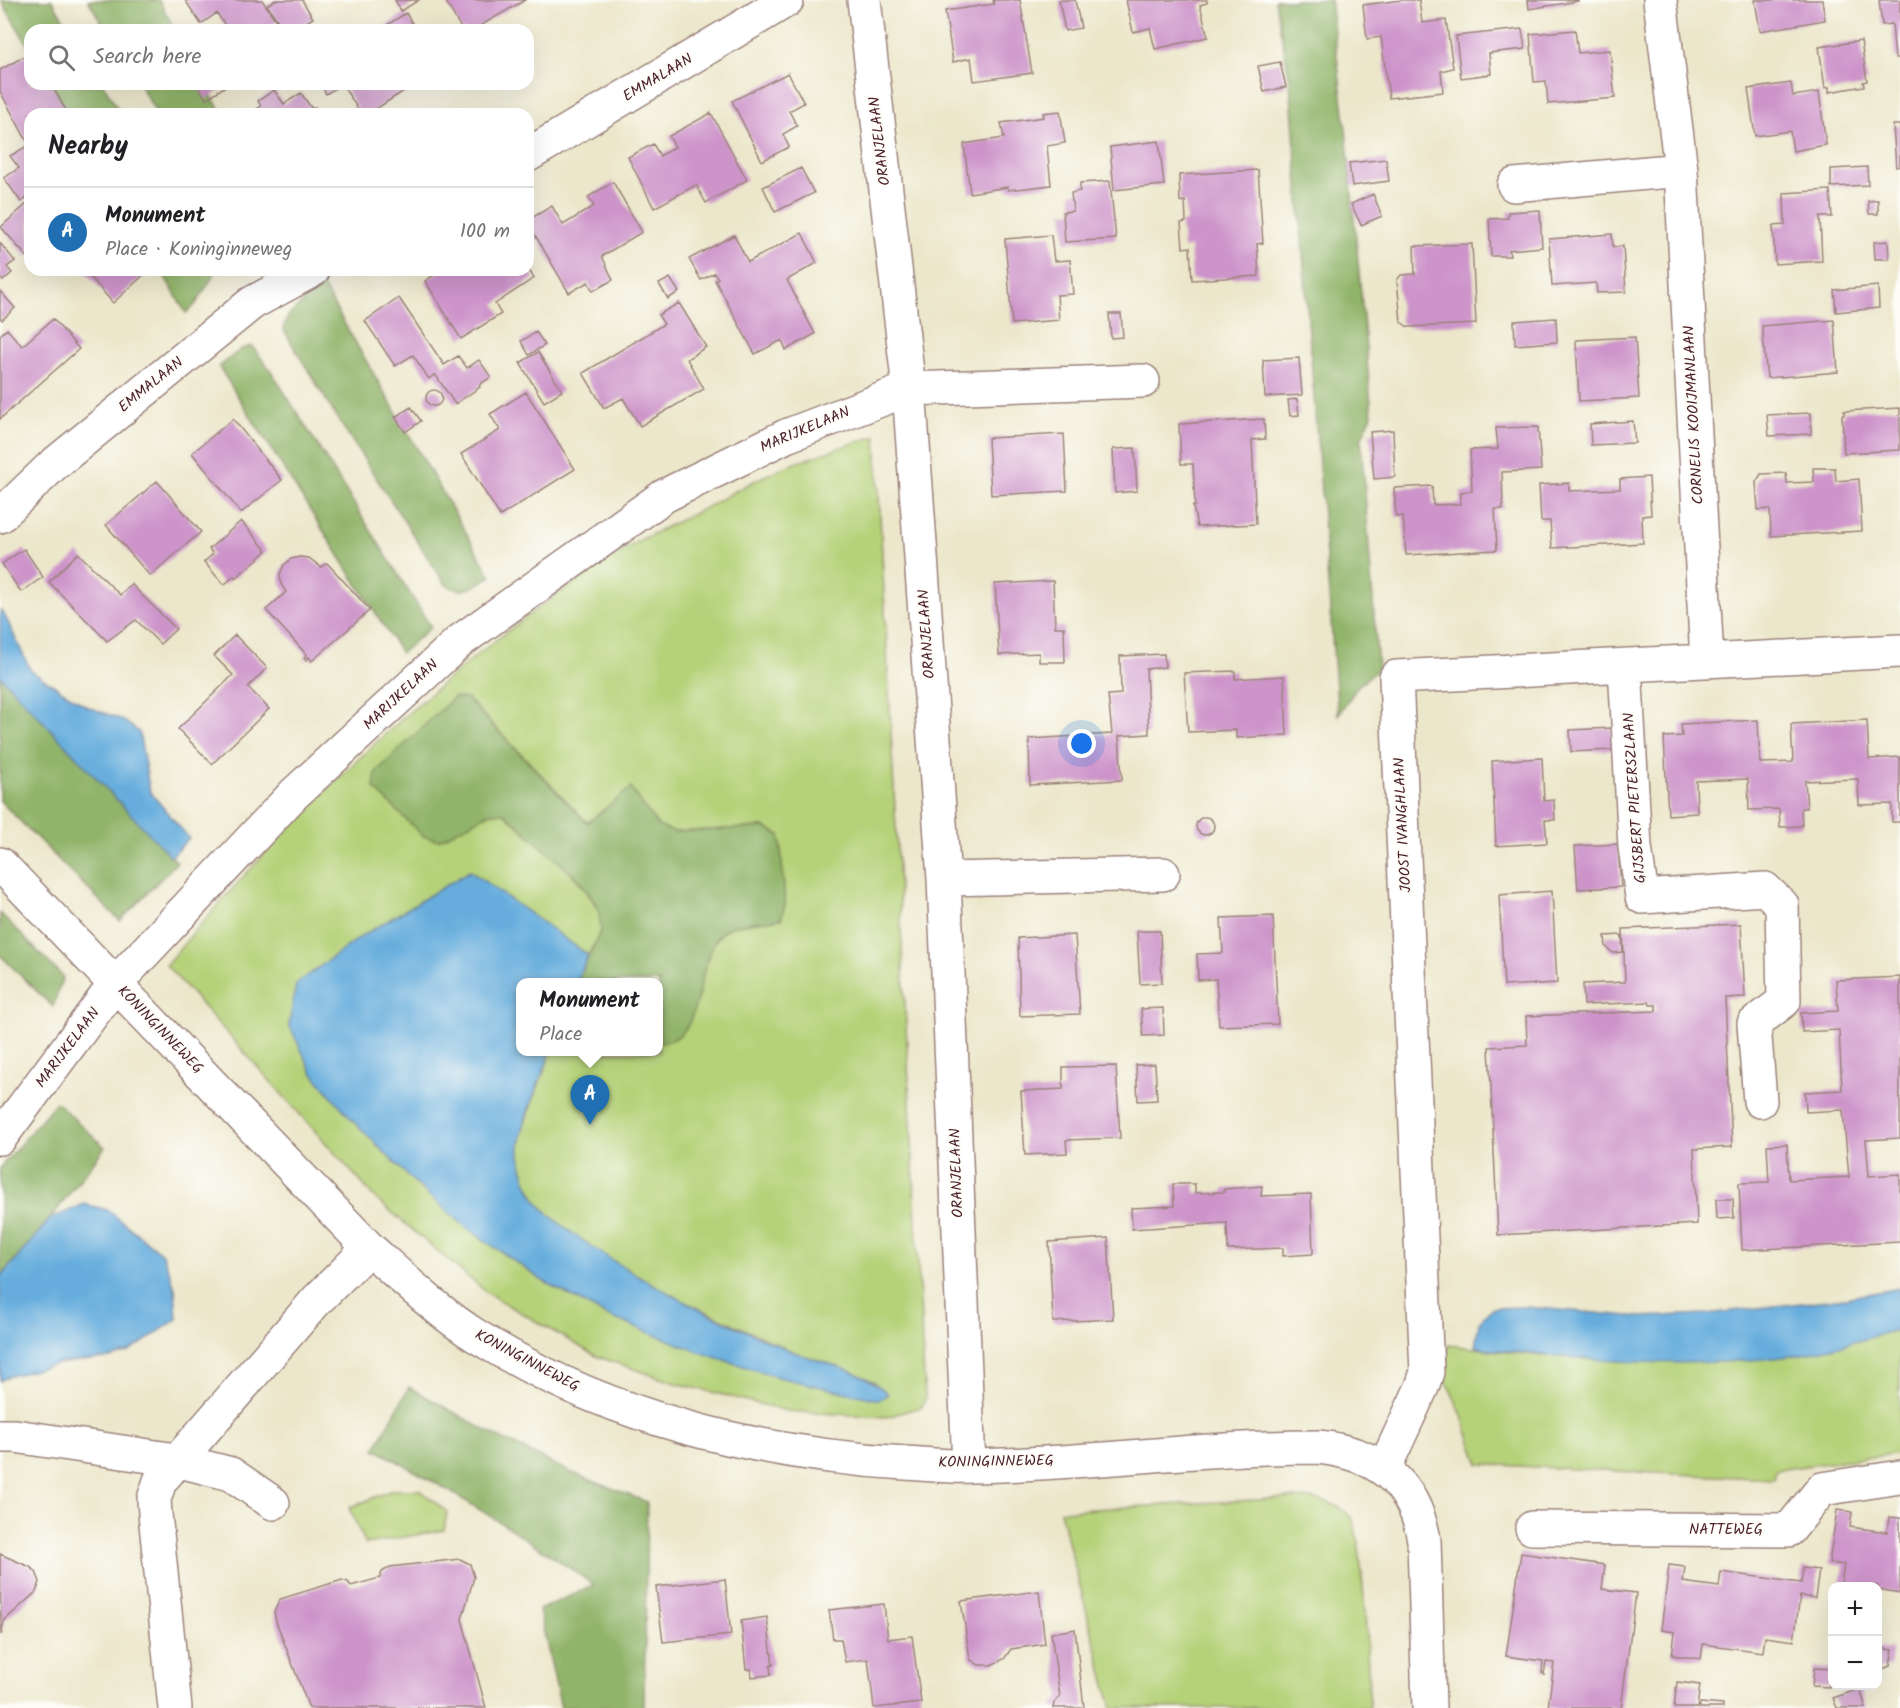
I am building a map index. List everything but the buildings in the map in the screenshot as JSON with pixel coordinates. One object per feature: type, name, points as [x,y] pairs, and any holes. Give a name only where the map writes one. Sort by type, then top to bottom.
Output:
[{"type":"street","name":"EMMALAAN","points":[[534,151],[787,0]]},
{"type":"street","name":"ORANJELAAN","points":[[864,0],[909,389],[944,879],[969,1466]]},
{"type":"street","name":"CORNELIS KOOIJMANLAAN","points":[[1660,0],[1681,170],[1707,661]]},
{"type":"street","points":[[1514,184],[1681,170]]},
{"type":"street","name":"EMMALAAN","points":[[0,516],[52,466],[252,303],[302,276]]},
{"type":"street","points":[[909,389],[1143,381]]},
{"type":"street","name":"MARIJKELAAN","points":[[0,1137],[115,984],[294,794],[460,641],[664,496],[786,436],[909,389]]},
{"type":"street","name":"JOOST IVANGHLAAN","points":[[1384,1469],[1422,1387],[1426,1372],[1396,677],[1900,651]]},
{"type":"street","name":"GIJSBERT PIETERSZLAAN","points":[[1626,666],[1635,847],[1642,897],[1765,889],[1782,905],[1784,1001],[1754,1024],[1760,1101]]},
{"type":"street","name":"KONINGINNEWEG","points":[[0,864],[369,1248],[424,1297],[477,1337],[522,1362],[613,1404],[730,1439],[798,1453],[875,1461],[969,1466],[1318,1447],[1350,1452],[1384,1469],[1403,1489],[1417,1509],[1425,1540],[1429,1708]]},
{"type":"street","points":[[944,879],[1163,874]]},
{"type":"street","points":[[175,1708],[154,1499],[160,1480],[316,1301],[369,1248]]},
{"type":"street","points":[[0,1436],[15,1436],[177,1460],[231,1474],[273,1503]]},
{"type":"street","name":"NATTEWEG","points":[[1532,1528],[1789,1530],[1821,1489],[1900,1477]]},
{"type":"green space","points":[[1,0],[52,0],[66,24],[24,24],[24,39]]},
{"type":"green space","points":[[88,0],[159,0],[172,24],[102,24]]},
{"type":"green space","points":[[1275,0],[1330,0],[1346,129],[1372,415],[1361,439],[1378,669],[1358,686],[1338,715],[1290,81]]},
{"type":"green space","points":[[54,90],[107,90],[117,108],[65,108]]},
{"type":"green space","points":[[143,90],[208,90],[219,108],[153,108]]},
{"type":"green space","points":[[164,276],[213,276],[195,305],[186,313]]},
{"type":"green space","points":[[322,285],[491,576],[469,589],[458,590],[445,584],[334,413],[283,329],[288,316]]},
{"type":"green space","points":[[252,346],[271,371],[431,627],[401,653],[219,367],[241,349]]},
{"type":"green space","points":[[876,436],[925,1399],[922,1407],[886,1417],[787,1411],[672,1382],[596,1356],[487,1293],[377,1200],[166,965],[268,850],[323,794],[379,740],[499,638],[561,592],[643,538],[701,510],[751,482],[805,459]]},
{"type":"green space","points":[[0,676],[177,862],[120,921],[0,801]]},
{"type":"green space","points":[[454,697],[467,699],[587,823],[631,788],[658,826],[674,832],[764,827],[780,835],[785,905],[781,919],[730,927],[718,937],[709,953],[694,1011],[686,1027],[675,1038],[663,1041],[663,978],[579,978],[601,930],[598,907],[579,880],[504,813],[490,813],[439,840],[423,836],[374,788],[376,772]]},
{"type":"green space","points":[[0,913],[63,977],[53,1007],[0,955]]},
{"type":"green space","points":[[56,1102],[105,1147],[50,1219],[0,1278],[0,1168]]},
{"type":"green space","points":[[1900,1329],[1900,1453],[1776,1470],[1774,1479],[1479,1464],[1446,1380],[1448,1345],[1543,1356],[1800,1354]]},
{"type":"green space","points":[[409,1387],[492,1434],[570,1472],[647,1502],[644,1708],[561,1708],[539,1610],[594,1585],[541,1548],[375,1449]]},
{"type":"green space","points":[[392,1490],[420,1490],[447,1512],[444,1530],[366,1544],[349,1508]]},
{"type":"green space","points":[[1290,1498],[1314,1499],[1337,1506],[1350,1516],[1355,1527],[1362,1575],[1370,1708],[1112,1708],[1060,1511]]},
{"type":"water","points":[[0,610],[31,671],[86,706],[122,720],[139,732],[150,792],[189,838],[171,857],[0,676]]},
{"type":"water","points":[[470,871],[588,955],[579,978],[516,978],[516,1056],[549,1056],[526,1118],[520,1144],[521,1161],[534,1196],[556,1221],[655,1286],[766,1340],[856,1373],[888,1394],[879,1400],[777,1377],[699,1352],[605,1315],[543,1281],[467,1228],[415,1183],[354,1122],[313,1074],[289,1025],[296,984],[362,936]]},
{"type":"water","points":[[84,1204],[108,1210],[163,1255],[175,1288],[177,1319],[129,1352],[110,1358],[62,1363],[7,1377],[0,1381],[0,1278],[50,1219]]},
{"type":"water","points":[[1900,1288],[1900,1329],[1837,1347],[1798,1355],[1717,1362],[1636,1362],[1475,1347],[1479,1322],[1492,1308],[1526,1307],[1641,1317],[1706,1314],[1845,1298]]},
{"type":"place","name":"Monument","points":[[590,1125]]}]
